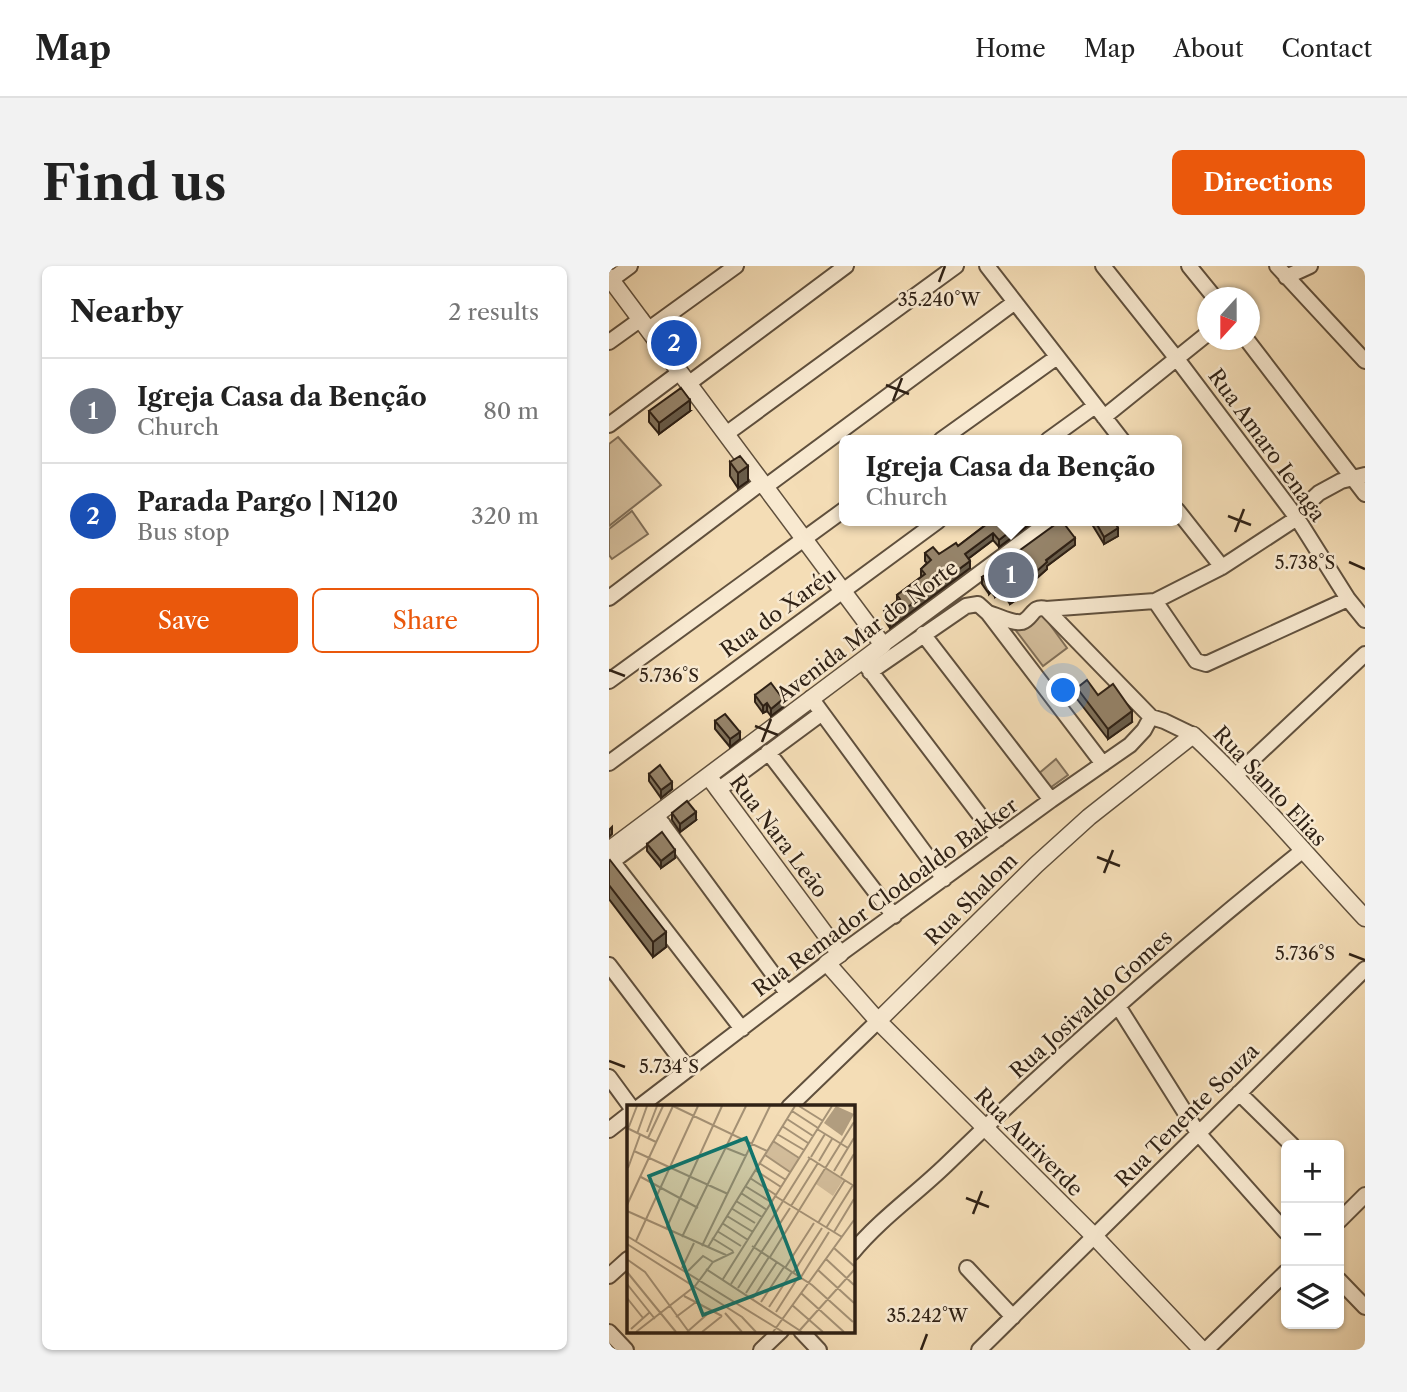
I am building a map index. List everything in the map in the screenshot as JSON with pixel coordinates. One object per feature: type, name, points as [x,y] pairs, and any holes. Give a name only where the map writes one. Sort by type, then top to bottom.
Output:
[{"type":"street","points":[[630,266],[610,279],[883,645]]},
{"type":"street","points":[[609,342],[645,324],[736,266]]},
{"type":"street","points":[[609,425],[684,378],[846,266]]},
{"type":"street","points":[[726,434],[956,266]]},
{"type":"street","points":[[987,266],[1118,435]]},
{"type":"street","name":"Rua Amaro Ienaga","points":[[1103,266],[1297,518],[1348,599],[1365,620]]},
{"type":"street","points":[[1189,266],[1206,287]]},
{"type":"street","points":[[1282,272],[1310,266]]},
{"type":"street","points":[[1282,272],[1365,361]]},
{"type":"street","points":[[609,597],[1015,302]]},
{"type":"street","points":[[1057,435],[1099,412],[1197,342]]},
{"type":"street","points":[[1255,350],[1359,477],[1365,494]]},
{"type":"street","points":[[948,435],[1057,357]]},
{"type":"street","points":[[986,610],[1021,622],[1036,609],[1155,601],[1222,567],[1297,518],[1319,493],[1341,481],[1359,477]]},
{"type":"street","points":[[609,681],[839,513]]},
{"type":"street","points":[[1182,516],[1222,567]]},
{"type":"street","name":"Rua do Xaréu","points":[[609,763],[931,526]]},
{"type":"street","name":"Avenida Mar do Norte","points":[[610,858],[660,819],[713,784],[811,698],[866,666],[883,645],[1043,526]]},
{"type":"street","points":[[1155,601],[1196,661],[1206,664],[1348,599]]},
{"type":"street","points":[[999,839],[866,666],[966,606],[978,604],[986,610],[1103,764]]},
{"type":"street","name":"Rua Santo Elias","points":[[1046,609],[1150,717],[1164,720],[1193,735],[1236,775],[1365,918]]},
{"type":"street","points":[[923,634],[1051,800]]},
{"type":"street","points":[[1236,775],[1365,654]]},
{"type":"street","points":[[811,698],[944,879]]},
{"type":"street","points":[[713,784],[768,752],[822,713]]},
{"type":"street","name":"Rua Remador Clodoaldo Bakker","points":[[642,1105],[787,993],[1138,738],[1150,717]]},
{"type":"street","name":"Rua Shalom","points":[[791,1105],[1036,865],[1089,817],[1193,735]]},
{"type":"street","points":[[768,752],[894,916]]},
{"type":"street","name":"Rua Nara Leão","points":[[713,784],[834,959]]},
{"type":"street","points":[[660,819],[787,993]]},
{"type":"street","name":"Rua Josivaldo Gomes","points":[[854,1251],[877,1226],[936,1175],[1118,1006],[1231,908],[1303,851]]},
{"type":"street","points":[[610,858],[742,1029]]},
{"type":"street","name":"Rua Auriverde","points":[[834,959],[878,1021],[1095,1237],[1204,1350]]},
{"type":"street","points":[[609,965],[688,1069]]},
{"type":"street","name":"Rua Tenente Souza","points":[[979,1350],[1365,969]]},
{"type":"street","points":[[1118,1006],[1198,1133],[1281,1226]]},
{"type":"street","points":[[609,1077],[630,1105]]},
{"type":"street","points":[[1239,1093],[1287,1140]]},
{"type":"street","points":[[609,1130],[627,1116]]},
{"type":"street","points":[[1344,1216],[1365,1195]]},
{"type":"street","points":[[609,1276],[627,1260]]},
{"type":"street","points":[[967,1268],[1013,1317]]},
{"type":"street","points":[[1204,1350],[1281,1277]]},
{"type":"street","points":[[1344,1285],[1365,1307]]},
{"type":"street","points":[[609,1332],[626,1350]]},
{"type":"street","points":[[802,1332],[819,1350]]},
{"type":"shaded area","points":[[618,437],[661,485],[609,526],[609,444]]},
{"type":"shaded area","points":[[632,511],[648,534],[612,559],[609,555],[609,529]]},
{"type":"shaded area","points":[[1040,611],[1067,648],[1043,666],[1014,628]]},
{"type":"shaded area","points":[[1056,759],[1068,775],[1047,790],[1037,775]]},
{"type":"building","points":[[681,388],[690,400],[659,423],[649,411]]},
{"type":"building","points":[[740,456],[748,466],[738,473],[730,462]]},
{"type":"building","points":[[984,526],[1017,526],[999,540],[993,533],[965,554],[970,561],[890,620],[884,611],[900,599],[897,595],[925,574],[921,569],[931,560],[925,553],[933,547],[939,554],[956,543],[958,546]]},
{"type":"building","points":[[1053,526],[1066,526],[1075,538],[1046,560],[1037,571],[1015,585],[1019,590],[1010,596],[1002,585],[995,589],[982,577],[1013,558],[1012,556]]},
{"type":"building","points":[[1098,526],[1117,526],[1118,528],[1104,537]]},
{"type":"building","points":[[1087,680],[1098,695],[1113,684],[1132,711],[1108,729],[1077,688]]},
{"type":"building","points":[[771,683],[783,699],[771,709],[767,703],[763,706],[755,695]]},
{"type":"building","points":[[725,714],[740,732],[730,739],[715,721]]},
{"type":"building","points":[[660,765],[672,782],[661,790],[649,774]]},
{"type":"building","points":[[687,801],[696,812],[680,824],[672,813]]},
{"type":"building","points":[[662,832],[675,850],[661,861],[647,844]]},
{"type":"building","points":[[610,860],[666,932],[653,942],[609,885]]},
{"type":"place","name":"Parada Pargo | N120","points":[[674,343]]},
{"type":"place","name":"Igreja Casa da Benção","points":[[1011,575]]}]
